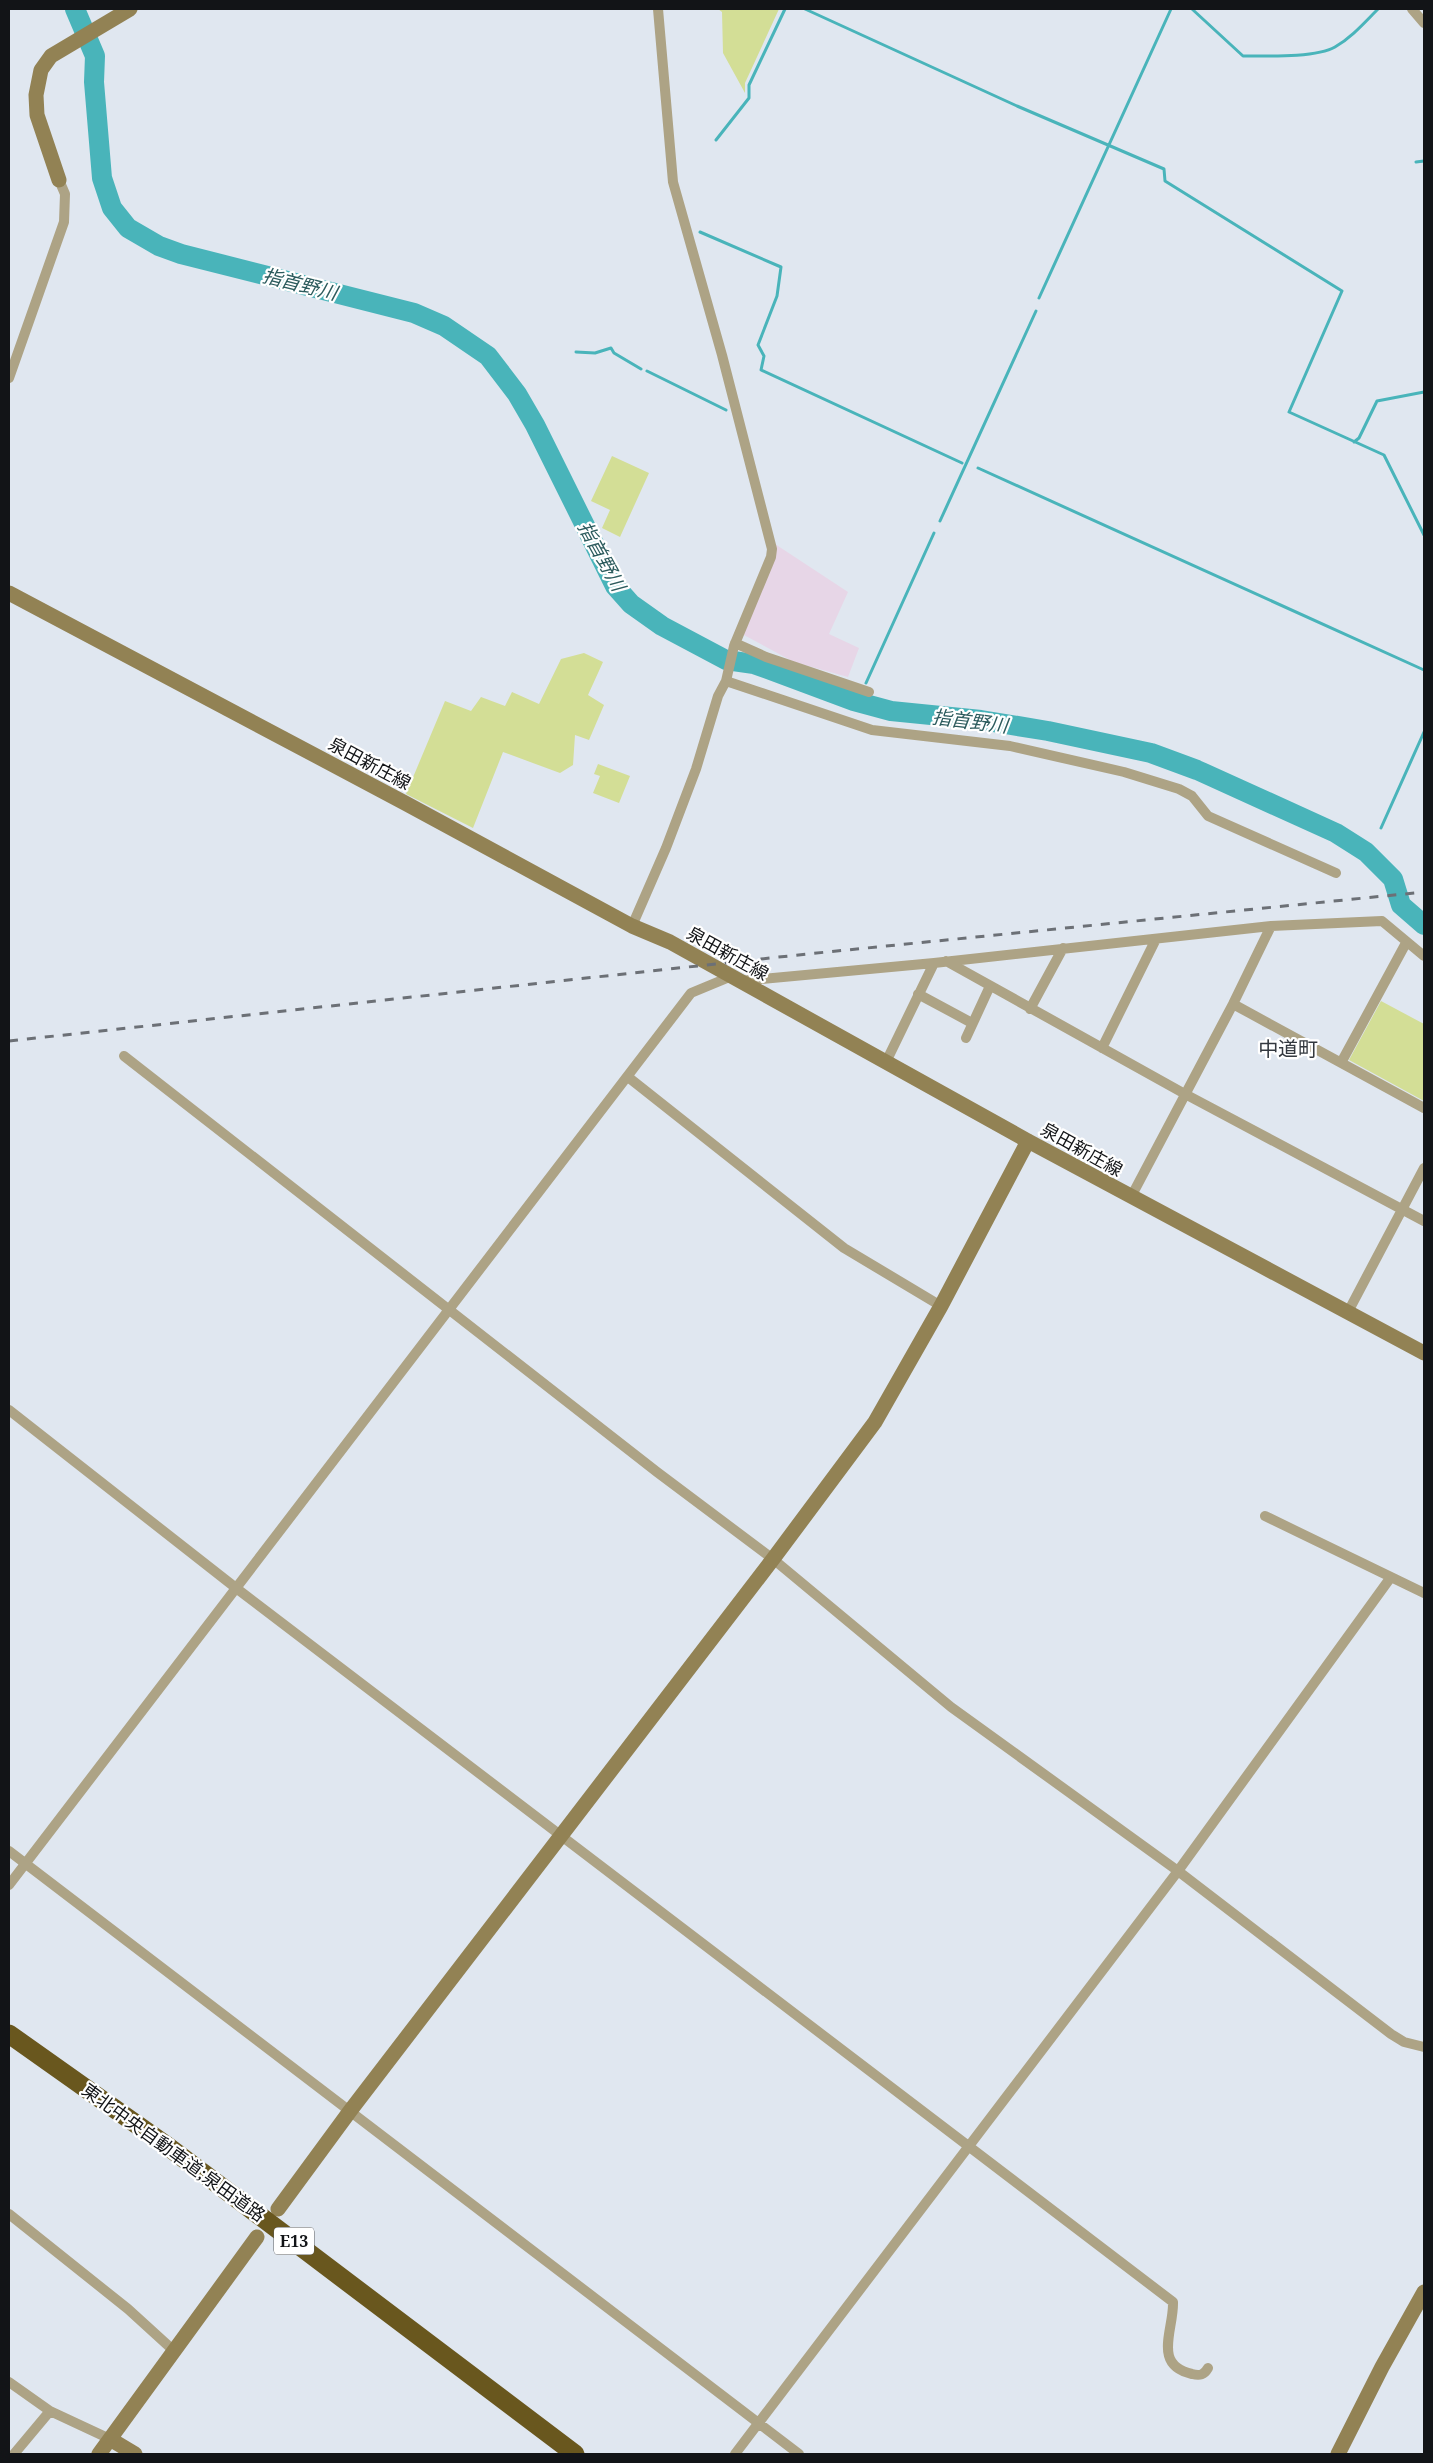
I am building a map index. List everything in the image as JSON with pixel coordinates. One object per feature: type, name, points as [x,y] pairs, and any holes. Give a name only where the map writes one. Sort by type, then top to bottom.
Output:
[{"type":"highway","name":"東北中央自動車道;泉田道路","points":[[9,2034],[170,2148],[575,2454]]},
{"type":"street","points":[[632,926],[696,769],[718,696],[726,681],[735,645],[771,557],[772,549],[722,355],[673,182],[658,9]]},
{"type":"street","points":[[1412,9],[1424,23]]},
{"type":"street","points":[[9,378],[64,222],[65,194],[38,115],[36,95],[41,70],[51,56],[128,10]]},
{"type":"street","name":"泉田新庄線","points":[[9,594],[405,803],[632,926],[670,942],[1028,1141],[1424,1353]]},
{"type":"street","points":[[735,645],[869,692]]},
{"type":"street","points":[[726,681],[872,730],[1010,746],[1068,758],[1151,780],[1192,796],[1208,816],[1336,873]]},
{"type":"street","points":[[9,1885],[449,1307],[691,993],[736,978],[946,961],[1270,926],[1382,920],[1390,925],[1406,943],[1424,956]]},
{"type":"street","points":[[1132,1197],[1233,1004],[1270,926]]},
{"type":"street","points":[[1102,1048],[1156,939]]},
{"type":"street","points":[[1342,1061],[1406,943]]},
{"type":"street","points":[[1030,1009],[1063,948]]},
{"type":"street","points":[[946,961],[1185,1094],[1424,1221]]},
{"type":"street","points":[[886,1062],[934,962]]},
{"type":"street","points":[[966,1038],[990,986]]},
{"type":"street","points":[[918,994],[972,1023]]},
{"type":"street","points":[[1233,1004],[1342,1061],[1424,1108]]},
{"type":"street","points":[[124,1056],[449,1307],[649,1466],[773,1559],[951,1707],[1178,1871],[1392,2034],[1404,2042],[1424,2047]]},
{"type":"street","points":[[628,1077],[844,1248],[941,1306]]},
{"type":"street","points":[[278,2209],[350,2111],[773,1559],[875,1422],[941,1306],[1028,1141]]},
{"type":"street","points":[[1348,1312],[1424,1168]]},
{"type":"street","points":[[9,1410],[236,1588],[1173,2302],[1168,2342],[1170,2359],[1180,2371],[1198,2375],[1204,2373],[1208,2368]]},
{"type":"street","points":[[1264,1516],[1424,1594]]},
{"type":"street","points":[[734,2454],[1178,1871],[1391,1577]]},
{"type":"street","points":[[9,1851],[799,2454]]},
{"type":"street","points":[[9,2214],[128,2309],[173,2350]]},
{"type":"street","points":[[99,2454],[257,2237]]},
{"type":"street","points":[[1338,2454],[1382,2367],[1424,2292]]},
{"type":"street","points":[[9,2382],[50,2411],[110,2439],[135,2454]]},
{"type":"street","points":[[14,2454],[50,2411]]},
{"type":"shaded area","points":[[775,544],[848,592],[829,634],[859,648],[848,677],[794,662],[742,634]]},
{"type":"green space","points":[[718,9],[779,9],[745,83],[745,93],[723,53],[722,12]]},
{"type":"green space","points":[[612,456],[649,473],[620,537],[602,528],[610,510],[591,501]]},
{"type":"green space","points":[[584,653],[603,662],[588,695],[604,705],[589,740],[575,735],[573,765],[560,773],[503,752],[473,828],[406,794],[445,701],[471,711],[481,697],[505,706],[512,692],[539,704],[561,659]]},
{"type":"green space","points":[[598,764],[630,776],[619,803],[593,793],[600,776],[594,774]]},
{"type":"green space","points":[[1381,1001],[1424,1024],[1424,1101],[1349,1060]]},
{"type":"waterway","name":"指首野川","points":[[75,9],[95,56],[94,82],[102,178],[112,208],[128,228],[159,246],[181,254],[414,313],[444,326],[488,356],[517,394],[535,425],[615,586],[631,604],[662,626],[726,660],[754,664],[854,701],[891,711],[981,720],[1048,731],[1151,753],[1197,770],[1336,833],[1366,852],[1393,879],[1401,905],[1424,925]]},
{"type":"waterway","points":[[716,140],[749,98],[749,85],[785,9]]},
{"type":"waterway","points":[[805,9],[1017,106],[1164,169],[1165,181],[1342,291],[1289,412],[1384,455],[1424,535]]},
{"type":"waterway","points":[[1039,298],[1171,9]]},
{"type":"waterway","points":[[1192,9],[1243,56],[1290,56],[1327,51],[1347,39],[1378,9]]},
{"type":"waterway","points":[[1416,162],[1424,161]]},
{"type":"waterway","points":[[700,232],[781,267],[777,296],[758,345],[764,356],[761,370],[962,463]]},
{"type":"waterway","points":[[940,521],[1036,311]]},
{"type":"waterway","points":[[576,352],[595,353],[611,348],[614,353],[641,369]]},
{"type":"waterway","points":[[647,371],[726,410]]},
{"type":"waterway","points":[[1354,442],[1359,438],[1377,401],[1424,392]]},
{"type":"waterway","points":[[978,468],[1424,670]]},
{"type":"waterway","points":[[866,683],[934,533]]},
{"type":"waterway","points":[[1381,828],[1424,732]]},
{"type":"railway","points":[[9,1041],[807,954],[1424,892]]},
{"type":"district","name":"中道町","points":[[1288,1048]]}]
